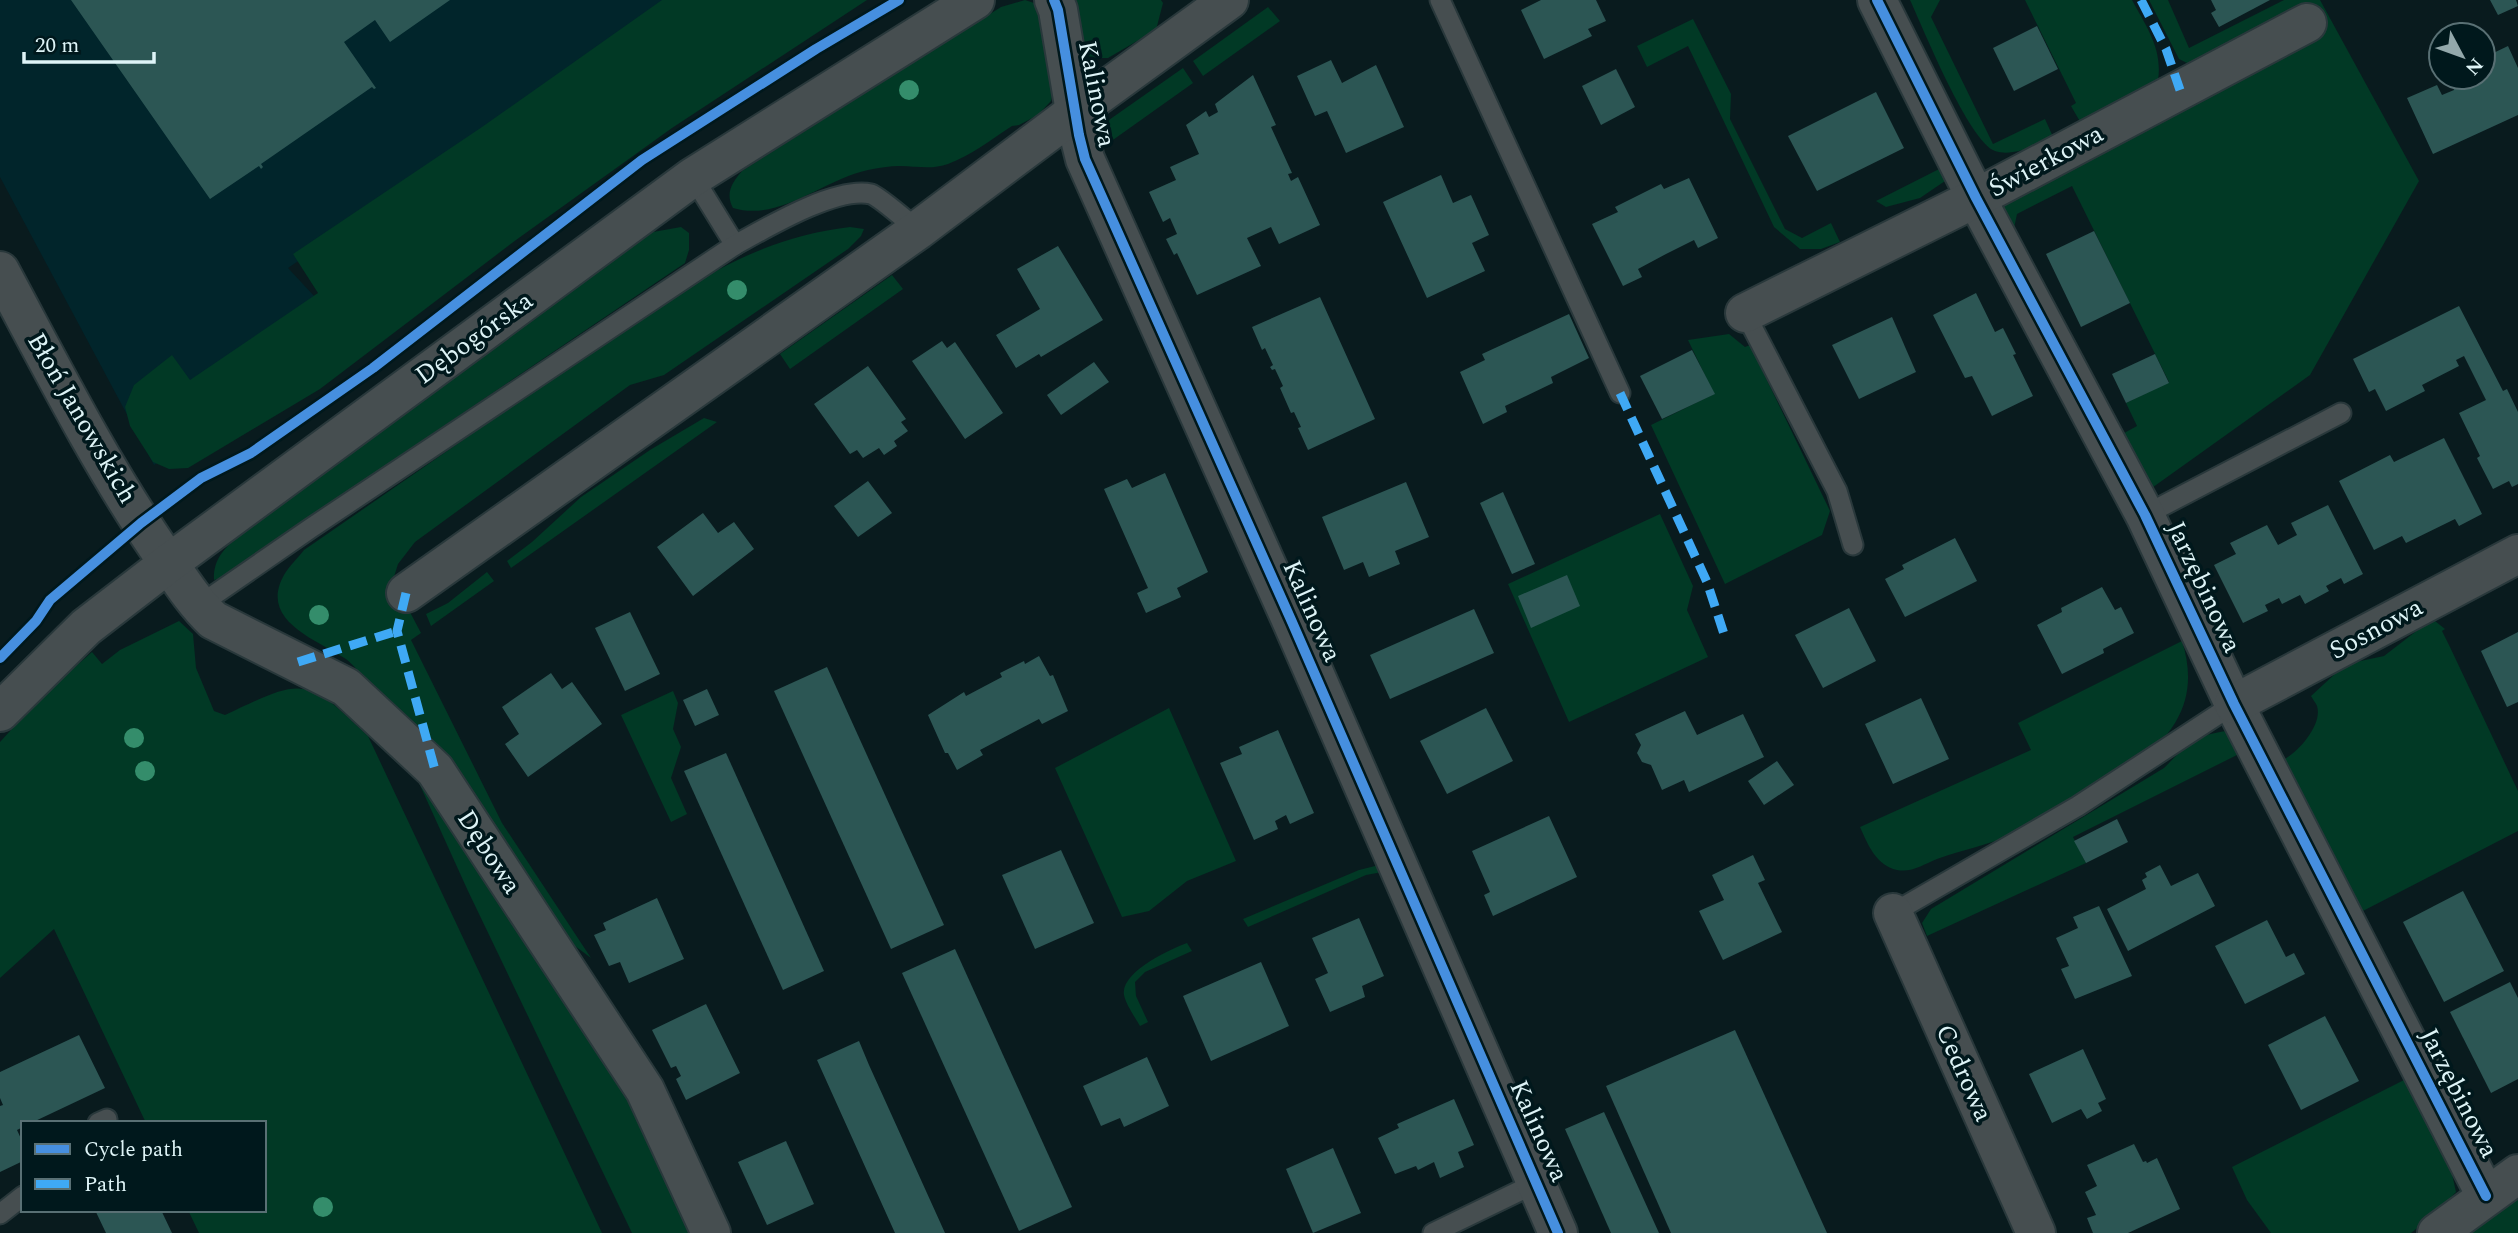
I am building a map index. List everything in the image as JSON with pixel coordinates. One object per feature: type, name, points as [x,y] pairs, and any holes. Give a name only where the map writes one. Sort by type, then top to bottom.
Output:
[{"type":"street","name":"Dębogórska","points":[[0,712],[86,626],[693,177],[975,0]]},
{"type":"street","name":"Kalinowa","points":[[1054,0],[1085,159],[1293,622],[1558,1233]]},
{"type":"street","points":[[406,593],[918,230],[1075,111],[1229,0]]},
{"type":"street","name":"Jarzębinowa","points":[[1877,0],[1976,198],[2145,515],[2234,704],[2486,1196]]},
{"type":"street","name":"Świerkowa","points":[[1745,313],[1976,198],[2307,23]]},
{"type":"street","name":"Błoń Janowskich","points":[[0,271],[68,400],[141,523],[169,563]]},
{"type":"street","name":"Sosnowa","points":[[2234,704],[2518,554]]},
{"type":"street","name":"Dębowa","points":[[169,563],[198,606],[213,620],[346,687],[435,770],[645,1090],[711,1233]]},
{"type":"street","name":"Cedrowa","points":[[1893,913],[2036,1233]]},
{"type":"street","points":[[2437,1233],[2518,1174]]},
{"type":"lane","points":[[1440,0],[1620,393]]},
{"type":"lane","points":[[693,177],[735,245]]},
{"type":"lane","points":[[198,606],[735,245],[782,220],[837,196],[871,194],[918,230]]},
{"type":"lane","points":[[1745,313],[1838,491],[1853,545]]},
{"type":"lane","points":[[2145,515],[2341,413]]},
{"type":"lane","points":[[1893,913],[2078,806],[2234,704]]},
{"type":"lane","points":[[1433,1233],[1536,1183]]},
{"type":"lane","points":[[0,1214],[21,1198]]},
{"type":"shaded area","points":[[0,0],[682,0],[288,268],[355,340],[154,465],[0,177]]},
{"type":"green space","points":[[662,0],[867,0],[672,128],[516,240],[320,389],[188,468],[169,469],[153,462],[130,426],[125,407],[134,385],[172,355],[190,380],[318,293],[293,254],[482,127]]},
{"type":"green space","points":[[1025,0],[1037,4],[1055,83],[1051,101],[1038,115],[1012,126],[973,152],[948,164],[868,170],[784,205],[750,211],[733,208],[731,188],[742,171],[1001,7]]},
{"type":"green space","points":[[1069,0],[1161,0],[1163,3],[1156,30],[1108,58],[1091,58],[1077,43]]},
{"type":"green space","points":[[1910,0],[1940,0],[1931,17],[1993,144],[2045,119],[2054,139],[2025,150],[2009,152],[1995,151],[1984,143],[1960,107]]},
{"type":"green space","points":[[2025,0],[2132,0],[2156,48],[2158,80],[2135,97],[2082,125],[2071,106],[2076,103]]},
{"type":"green space","points":[[2149,0],[2168,0],[2189,48],[2284,0],[2320,0],[2419,181],[2310,375],[2149,490],[2115,438],[2137,426],[2126,403],[2169,382],[2072,186],[2017,214],[2013,233],[2004,212],[2003,198],[2195,67],[2179,59]]},
{"type":"green space","points":[[1268,7],[1280,21],[1203,76],[1193,61]]},
{"type":"green space","points":[[1693,19],[1731,94],[1730,119],[1785,229],[1802,238],[1831,223],[1840,242],[1821,249],[1800,249],[1774,227],[1688,46],[1647,67],[1637,46]]},
{"type":"green space","points":[[1183,68],[1193,83],[1096,152],[1089,134]]},
{"type":"green space","points":[[1949,164],[1945,181],[1920,198],[1886,207],[1876,201]]},
{"type":"green space","points":[[681,227],[689,233],[689,250],[685,263],[284,534],[228,576],[214,580],[215,567],[220,556],[237,538],[497,344],[653,232]]},
{"type":"green space","points":[[850,227],[864,229],[848,249],[664,375],[630,385],[415,542],[398,564],[393,580],[421,633],[411,640],[502,823],[591,958],[575,946],[533,898],[355,667],[307,636],[285,617],[279,605],[278,591],[284,575],[304,550],[654,308],[724,267],[770,246]]},
{"type":"green space","points":[[892,275],[903,289],[790,369],[780,354]]},
{"type":"green space","points":[[1729,334],[1745,347],[1750,345],[1830,511],[1822,535],[1725,584],[1651,425],[1714,394],[1688,340]]},
{"type":"green space","points":[[704,418],[717,422],[511,568],[507,561],[581,497],[650,450]]},
{"type":"green space","points":[[1660,514],[1693,586],[1687,610],[1708,657],[1569,722],[1508,584]]},
{"type":"green space","points":[[487,572],[494,581],[431,626],[426,614],[448,603]]},
{"type":"green space","points":[[179,621],[193,634],[196,668],[214,711],[225,715],[271,694],[288,689],[302,689],[316,693],[330,702],[368,736],[602,1233],[199,1233],[189,1212],[266,1212],[266,1121],[145,1121],[54,929],[0,978],[0,742],[41,697],[92,652],[102,664],[120,650]]},
{"type":"green space","points":[[2435,621],[2445,629],[2442,631],[2518,791],[2518,831],[2359,913],[2281,761],[2307,738],[2318,714],[2311,696],[2337,672],[2351,663],[2384,656],[2428,622]]},
{"type":"green space","points":[[2182,641],[2188,672],[2184,703],[2166,736],[2142,757],[2021,830],[1995,841],[1908,870],[1897,870],[1878,859],[1860,827],[2031,750],[2018,723]]},
{"type":"green space","points":[[673,691],[678,703],[673,729],[681,747],[671,778],[687,814],[671,822],[621,715]]},
{"type":"green space","points":[[1169,708],[1236,861],[1187,881],[1149,911],[1122,917],[1055,768]]},
{"type":"green space","points":[[2228,731],[2239,754],[2073,837],[2086,863],[1927,936],[1922,923],[1931,909],[2164,768],[2192,742]]},
{"type":"green space","points":[[419,783],[610,1060],[689,1233],[632,1233]]},
{"type":"green space","points":[[1383,864],[1388,871],[1366,875],[1248,927],[1243,919],[1359,870]]},
{"type":"green space","points":[[1187,943],[1192,951],[1145,972],[1135,982],[1136,996],[1148,1022],[1140,1026],[1125,999],[1125,986],[1138,970],[1148,963]]},
{"type":"green space","points":[[2404,1080],[2452,1174],[2456,1192],[2411,1233],[2271,1233],[2247,1200],[2232,1167]]},
{"type":"green space","points":[[2518,1196],[2518,1233],[2467,1233]]},
{"type":"building","points":[[71,0],[450,0],[390,42],[375,20],[344,42],[376,88],[372,87],[261,164],[261,169],[259,166],[210,199]]},
{"type":"building","points":[[1541,0],[1596,0],[1606,21],[1588,29],[1592,36],[1544,59],[1521,10]]},
{"type":"building","points":[[2211,0],[2270,0],[2219,27],[2211,13],[2216,10]]},
{"type":"building","points":[[2490,0],[2516,0],[2518,6],[2498,15]]},
{"type":"building","points":[[2037,26],[2058,69],[2014,91],[1993,48]]},
{"type":"building","points":[[2508,46],[2518,68],[2518,115],[2433,154],[2407,98],[2427,89],[2440,91],[2442,95],[2452,91],[2497,91],[2497,51]]},
{"type":"building","points":[[1331,60],[1342,83],[1376,65],[1404,127],[1346,153],[1327,111],[1315,116],[1297,76]]},
{"type":"building","points":[[1616,69],[1635,107],[1601,125],[1582,86]]},
{"type":"building","points":[[1253,75],[1276,125],[1271,127],[1292,173],[1288,174],[1291,181],[1298,177],[1320,225],[1279,244],[1271,227],[1247,238],[1261,266],[1197,295],[1177,253],[1174,255],[1166,239],[1177,234],[1170,218],[1163,222],[1149,192],[1176,180],[1170,167],[1199,154],[1186,125],[1206,111],[1209,117],[1218,112],[1215,104]]},
{"type":"building","points":[[1876,92],[1904,148],[1817,191],[1788,136]]},
{"type":"building","points":[[1441,175],[1453,203],[1471,195],[1489,235],[1472,243],[1485,271],[1427,298],[1383,202]]},
{"type":"building","points":[[1689,178],[1718,238],[1698,248],[1694,240],[1666,254],[1638,269],[1642,277],[1623,286],[1592,224],[1618,212],[1615,207],[1661,184],[1664,189]]},
{"type":"building","points":[[2094,231],[2130,303],[2081,327],[2046,254]]},
{"type":"building","points":[[1058,246],[1103,320],[1041,357],[1039,354],[1016,368],[996,335],[1040,309],[1017,269]]},
{"type":"building","points":[[1976,293],[1995,332],[2003,328],[2033,396],[1992,416],[1972,376],[1965,378],[1933,315]]},
{"type":"building","points":[[1320,297],[1375,419],[1308,450],[1298,428],[1301,427],[1294,412],[1291,413],[1280,388],[1283,386],[1275,369],[1270,367],[1273,365],[1265,348],[1262,350],[1252,327]]},
{"type":"building","points":[[2459,306],[2503,391],[2507,389],[2518,412],[2518,484],[2512,487],[2509,481],[2493,489],[2459,413],[2486,400],[2464,356],[2456,360],[2459,366],[2422,385],[2425,391],[2386,411],[2375,389],[2369,392],[2353,359]]},
{"type":"building","points":[[1569,314],[1589,358],[1551,377],[1553,383],[1505,406],[1507,412],[1483,424],[1460,372],[1485,360],[1482,354]]},
{"type":"building","points":[[1892,317],[1916,372],[1859,399],[1832,345]]},
{"type":"building","points":[[942,341],[947,348],[955,342],[1003,413],[965,439],[912,361]]},
{"type":"building","points":[[1692,350],[1715,394],[1662,419],[1640,376]]},
{"type":"building","points":[[2155,354],[2169,383],[2126,403],[2112,374]]},
{"type":"building","points":[[1094,362],[1109,382],[1061,415],[1047,395]]},
{"type":"building","points":[[868,366],[906,419],[901,422],[908,431],[894,441],[897,446],[884,455],[879,448],[863,458],[857,450],[850,454],[814,404]]},
{"type":"building","points":[[2444,438],[2482,514],[2459,526],[2455,519],[2406,543],[2402,536],[2374,550],[2339,481],[2390,455],[2394,462]]},
{"type":"building","points":[[1165,473],[1208,572],[1177,588],[1181,597],[1146,613],[1137,593],[1148,588],[1104,489],[1127,479],[1132,488]]},
{"type":"building","points":[[868,481],[892,513],[858,537],[834,506]]},
{"type":"building","points":[[1406,482],[1429,537],[1395,551],[1400,564],[1369,577],[1363,562],[1344,570],[1322,517]]},
{"type":"building","points":[[1503,492],[1535,564],[1512,574],[1480,503]]},
{"type":"building","points":[[2328,505],[2363,574],[2344,584],[2341,578],[2326,586],[2329,591],[2305,604],[2300,595],[2282,604],[2279,598],[2265,605],[2268,611],[2243,623],[2214,565],[2236,554],[2230,543],[2267,525],[2278,545],[2297,535],[2291,523]]},
{"type":"building","points":[[703,513],[718,533],[734,522],[754,549],[693,596],[657,547]]},
{"type":"building","points":[[1955,538],[1977,581],[1905,617],[1885,579],[1904,569],[1902,565]]},
{"type":"building","points":[[1567,575],[1580,606],[1531,628],[1518,596]]},
{"type":"building","points":[[2102,587],[2115,610],[2121,607],[2134,633],[2103,649],[2104,653],[2062,674],[2037,625],[2062,612],[2061,608]]},
{"type":"building","points":[[1849,608],[1876,661],[1823,688],[1795,635]]},
{"type":"building","points":[[1474,609],[1494,653],[1390,699],[1370,655]]},
{"type":"building","points":[[630,612],[660,674],[625,691],[595,628]]},
{"type":"building","points":[[2518,632],[2518,702],[2507,707],[2481,651]]},
{"type":"building","points":[[1039,656],[1050,676],[1053,675],[1068,711],[1042,724],[1039,719],[980,750],[983,755],[957,770],[948,753],[945,753],[928,715],[964,692],[966,696],[1002,677],[1000,673]]},
{"type":"building","points":[[827,667],[944,925],[891,949],[774,691]]},
{"type":"building","points":[[551,673],[562,689],[572,682],[602,724],[528,777],[505,744],[519,734],[502,707]]},
{"type":"building","points":[[707,689],[719,715],[695,726],[683,700]]},
{"type":"building","points":[[1921,698],[1949,759],[1893,784],[1865,724]]},
{"type":"building","points":[[1486,708],[1513,761],[1447,794],[1420,741]]},
{"type":"building","points":[[1685,711],[1697,735],[1743,714],[1764,757],[1689,792],[1684,780],[1662,790],[1651,765],[1642,762],[1637,753],[1641,745],[1635,734]]},
{"type":"building","points":[[1278,730],[1314,813],[1290,824],[1286,815],[1275,821],[1278,829],[1254,840],[1220,763],[1242,754],[1239,747]]},
{"type":"building","points":[[726,753],[824,971],[783,990],[684,771]]},
{"type":"building","points":[[1777,761],[1794,785],[1764,805],[1748,781]]},
{"type":"building","points":[[1549,816],[1577,877],[1493,916],[1484,895],[1490,892],[1472,851]]},
{"type":"building","points":[[2117,819],[2128,842],[2086,863],[2074,841]]},
{"type":"building","points":[[1061,850],[1094,923],[1035,949],[1002,875]]},
{"type":"building","points":[[1753,855],[1765,880],[1758,883],[1782,932],[1723,960],[1699,911],[1724,900],[1712,875]]},
{"type":"building","points":[[2160,865],[2171,886],[2198,873],[2215,906],[2128,951],[2107,909],[2146,889],[2142,880],[2147,877],[2145,873]]},
{"type":"building","points":[[2463,891],[2504,971],[2444,1002],[2403,922]]},
{"type":"building","points":[[657,898],[684,959],[629,983],[620,962],[609,966],[594,935],[606,930],[603,923]]},
{"type":"building","points":[[2099,906],[2132,976],[2075,999],[2061,969],[2069,966],[2056,938],[2078,928],[2073,917]]},
{"type":"building","points":[[1359,918],[1384,976],[1362,986],[1365,997],[1330,1012],[1315,979],[1328,973],[1312,938]]},
{"type":"building","points":[[2267,920],[2286,957],[2294,953],[2305,974],[2245,1004],[2215,946]]},
{"type":"building","points":[[955,949],[1072,1207],[1019,1231],[902,973]]},
{"type":"building","points":[[1261,962],[1289,1026],[1211,1061],[1183,996]]},
{"type":"building","points":[[2510,982],[2518,998],[2518,1079],[2491,1093],[2450,1012]]},
{"type":"building","points":[[706,1004],[740,1073],[686,1100],[676,1079],[681,1076],[676,1066],[671,1068],[652,1030]]},
{"type":"building","points":[[2325,1016],[2359,1081],[2301,1110],[2268,1045]]},
{"type":"building","points":[[1735,1030],[1827,1233],[1671,1233],[1606,1086]]},
{"type":"building","points":[[79,1035],[105,1088],[35,1121],[21,1121],[21,1128],[17,1130],[21,1139],[21,1162],[0,1172],[0,1106],[3,1105],[0,1098],[0,1072]]},
{"type":"building","points":[[859,1041],[945,1233],[895,1233],[817,1060]]},
{"type":"building","points":[[2083,1049],[2106,1099],[2098,1103],[2102,1111],[2087,1119],[2081,1109],[2052,1123],[2029,1074]]},
{"type":"building","points":[[1147,1057],[1169,1106],[1124,1127],[1120,1118],[1101,1126],[1083,1086]]},
{"type":"building","points":[[1454,1099],[1474,1145],[1458,1152],[1464,1167],[1440,1178],[1434,1162],[1418,1170],[1416,1166],[1395,1174],[1378,1138],[1399,1128],[1397,1124]]},
{"type":"building","points":[[1604,1112],[1659,1233],[1611,1233],[1565,1129]]},
{"type":"building","points":[[786,1141],[814,1204],[767,1225],[738,1162]]},
{"type":"building","points":[[2134,1144],[2143,1162],[2157,1158],[2180,1209],[2128,1233],[2093,1233],[2087,1218],[2096,1215],[2085,1192],[2097,1186],[2087,1165]]},
{"type":"building","points":[[1333,1148],[1361,1213],[1313,1233],[1286,1169]]},
{"type":"building","points":[[96,1212],[162,1212],[172,1233],[106,1233]]},
{"type":"marked path","points":[[2141,0],[2166,49],[2180,90]]},
{"type":"marked path","points":[[1620,393],[1707,582],[1725,637]]},
{"type":"marked path","points":[[406,593],[397,631],[435,770]]},
{"type":"marked path","points":[[298,662],[397,631]]},
{"type":"cycle path","points":[[0,658],[36,621],[50,600],[141,523],[201,478],[251,453],[373,368],[642,160],[816,49],[899,0]]},
{"type":"cycle path","points":[[1054,0],[1085,159],[1292,622],[1558,1233]]},
{"type":"cycle path","points":[[1877,0],[1976,198],[2145,515],[2234,704],[2486,1196]]}]
